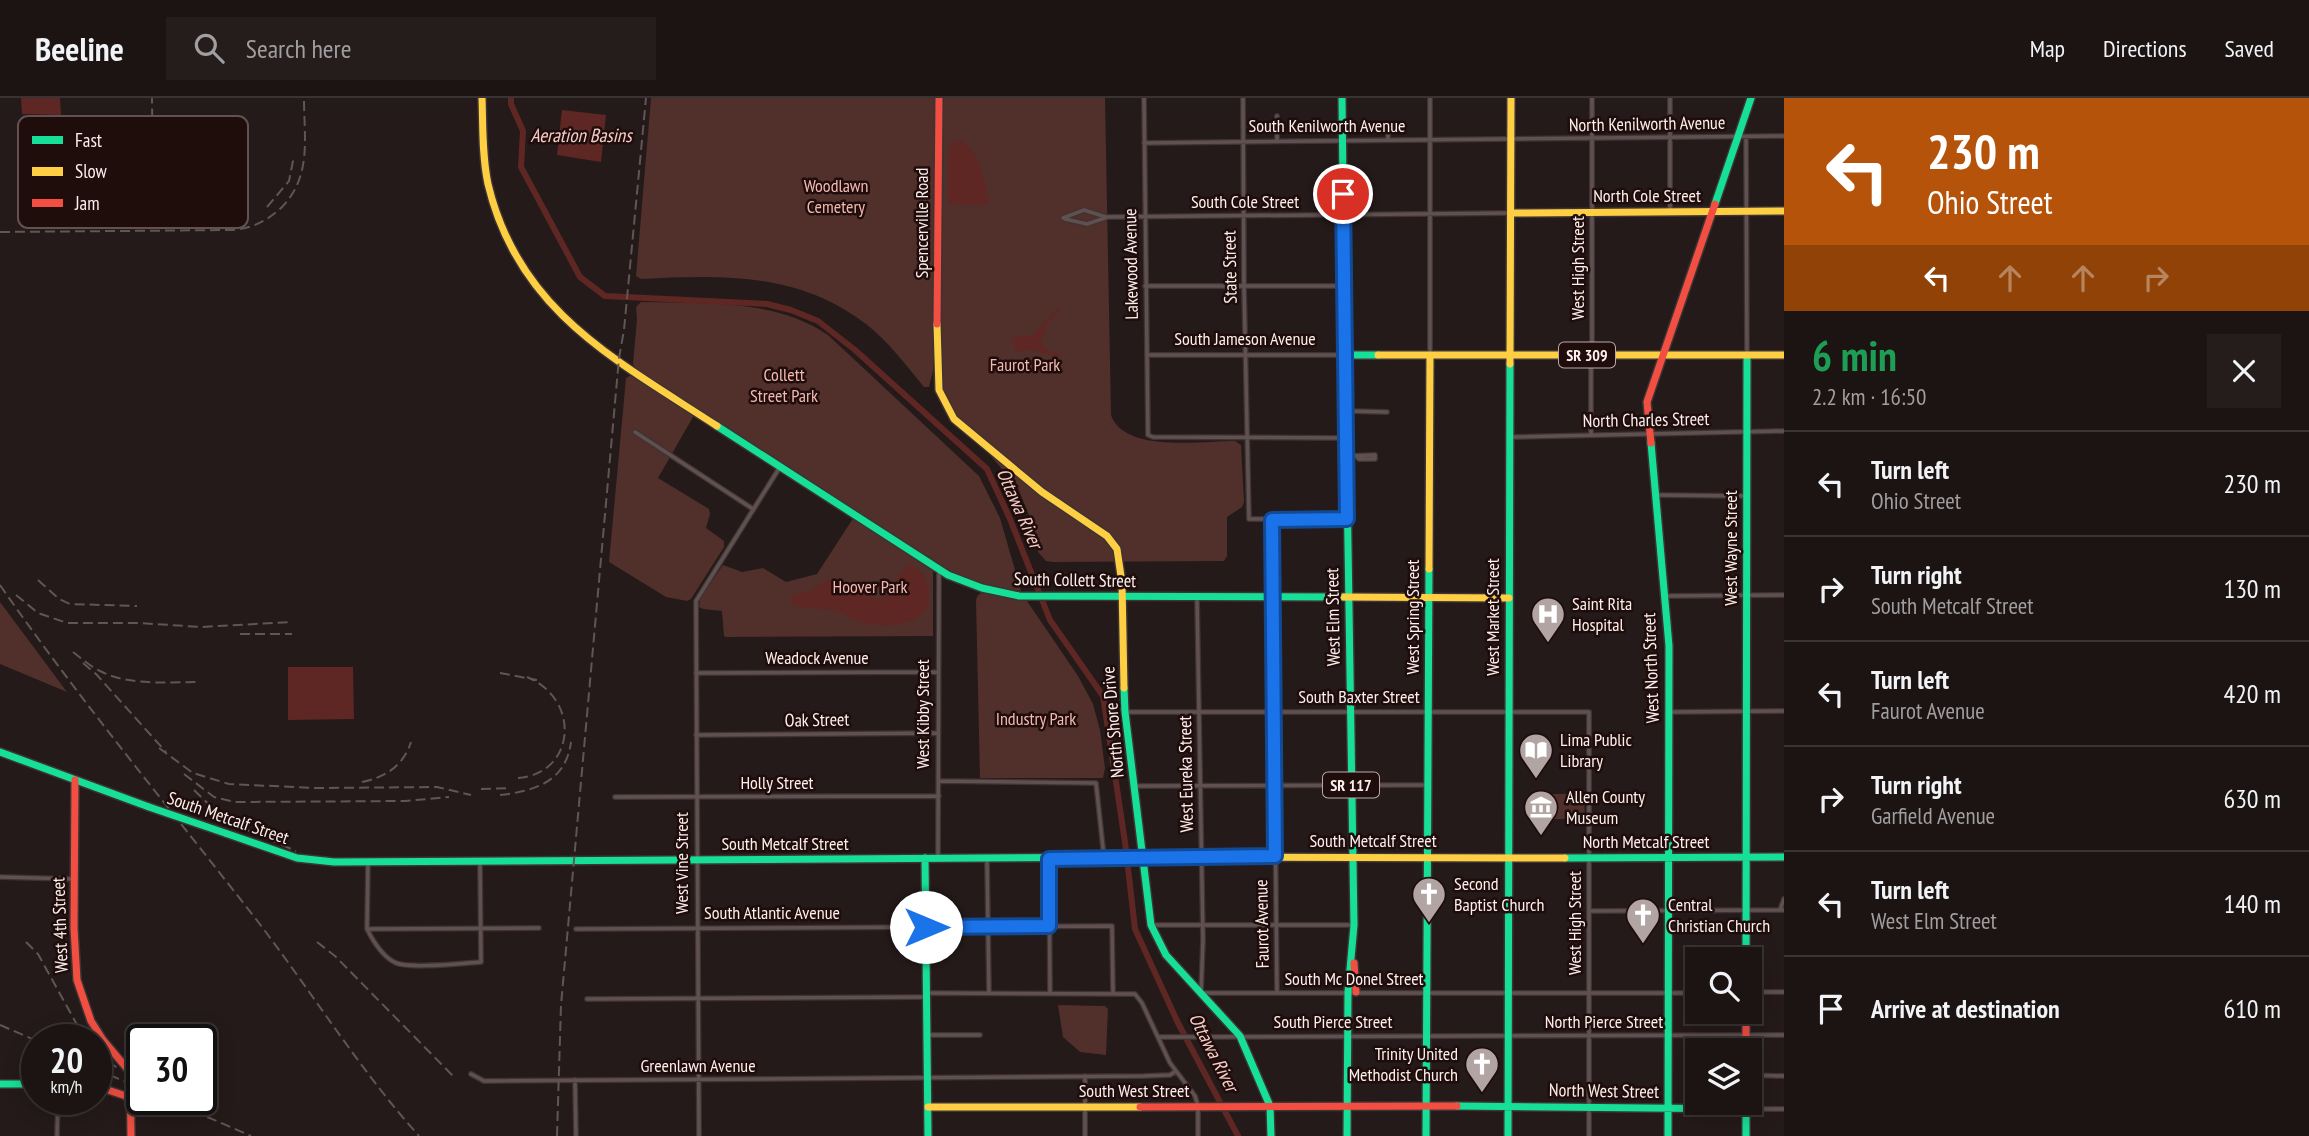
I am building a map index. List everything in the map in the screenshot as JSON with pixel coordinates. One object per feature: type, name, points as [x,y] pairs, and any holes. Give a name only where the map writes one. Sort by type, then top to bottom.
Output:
[{"type":"street","name":"South Collett Street","points":[[482,98],[488,184],[503,229],[516,256],[538,290],[561,316],[590,342],[939,570],[982,588],[1019,596],[1509,598]]},
{"type":"street","name":"Spencerville Road","points":[[937,349],[939,98]]},
{"type":"street","name":"Lakewood Avenue","points":[[1144,98],[1148,435],[1247,438]]},
{"type":"street","name":"State Street","points":[[1243,98],[1249,519],[1272,520]]},
{"type":"street","name":"West Elm Street","points":[[1342,98],[1354,925],[1348,1037],[1347,1136]]},
{"type":"street","name":"West Spring Street","points":[[1426,1136],[1430,98]]},
{"type":"street","name":"West Market Street","points":[[1508,1136],[1511,98]]},
{"type":"street","name":"West High Street","points":[[1591,435],[1592,98]]},
{"type":"street","points":[[1670,98],[1670,212]]},
{"type":"street","name":"West North Street","points":[[1668,1136],[1669,646],[1647,402],[1712,212],[1742,137],[1751,98]]},
{"type":"street","points":[[1277,116],[1277,140]]},
{"type":"street","points":[[1388,124],[1388,140]]},
{"type":"street","name":"North Kenilworth Avenue","points":[[1511,139],[1784,136]]},
{"type":"street","name":"West Wayne Street","points":[[1742,137],[1746,211],[1747,356],[1746,947]]},
{"type":"street","name":"South Kenilworth Avenue","points":[[1144,143],[1511,139]]},
{"type":"street","name":"South Cole Street","points":[[1106,217],[1087,224],[1063,218],[1084,210],[1106,217],[1510,213]]},
{"type":"street","name":"North Cole Street","points":[[1510,213],[1784,211]]},
{"type":"street","points":[[1146,286],[1345,286]]},
{"type":"street","name":"North Shore Drive","points":[[937,349],[939,390],[954,419],[1042,492],[1111,540],[1120,560],[1125,712],[1140,858],[1151,925],[1167,955],[1240,1036],[1256,1068],[1270,1106],[1271,1136]]},
{"type":"street","name":"SR 309","points":[[1510,354],[1784,355]]},
{"type":"street","name":"South Jameson Avenue","points":[[1147,355],[1510,354]]},
{"type":"street","points":[[1346,411],[1387,412]]},
{"type":"street","name":"North Charles Street","points":[[1510,437],[1784,431]]},
{"type":"street","points":[[635,432],[753,509],[782,466]]},
{"type":"street","points":[[1247,438],[1347,438]]},
{"type":"street","points":[[1347,456],[1357,457]]},
{"type":"street","points":[[1655,495],[1747,496]]},
{"type":"street","name":"West Vine Street","points":[[699,1136],[696,606],[701,590],[753,509]]},
{"type":"street","points":[[1272,520],[1347,519]]},
{"type":"street","name":"Faurot Avenue","points":[[1272,520],[1277,992]]},
{"type":"street","name":"West Kibby Street","points":[[938,858],[939,570]]},
{"type":"street","points":[[1665,596],[1784,595]]},
{"type":"street","name":"West Eureka Street","points":[[1197,598],[1201,993]]},
{"type":"street","name":"Weadock Avenue","points":[[695,673],[938,672]]},
{"type":"street","name":"West High Street","points":[[1588,711],[1589,1136]]},
{"type":"street","name":"South Baxter Street","points":[[1125,712],[1588,711]]},
{"type":"street","points":[[1669,712],[1784,711]]},
{"type":"street","name":"Oak Street","points":[[696,735],[938,733]]},
{"type":"street","name":"South Metcalf Street","points":[[0,752],[225,834],[309,861],[1275,856],[1508,858]]},
{"type":"street","name":"West 4th Street","points":[[75,780],[75,956],[79,988],[96,1028],[126,1067]]},
{"type":"street","points":[[939,781],[1096,783],[1105,858]]},
{"type":"street","points":[[1134,786],[1427,785]]},
{"type":"street","name":"Holly Street","points":[[615,797],[939,796]]},
{"type":"street","name":"North Metcalf Street","points":[[1508,858],[1784,856]]},
{"type":"street","points":[[925,858],[928,1136]]},
{"type":"street","points":[[987,859],[989,993]]},
{"type":"street","points":[[1049,859],[1050,993]]},
{"type":"street","points":[[368,862],[367,929],[389,958],[398,964],[481,962],[480,862]]},
{"type":"street","points":[[0,877],[74,879]]},
{"type":"street","points":[[1589,911],[1782,910],[1784,899]]},
{"type":"street","points":[[1151,925],[1354,925]]},
{"type":"street","name":"South Atlantic Avenue","points":[[576,929],[1112,926],[1113,993]]},
{"type":"street","points":[[367,929],[539,928]]},
{"type":"street","points":[[1762,992],[1784,992]]},
{"type":"street","points":[[587,999],[989,993],[1137,995],[1177,1071],[1192,1091],[1198,1107],[1198,1136]]},
{"type":"street","name":"South Mc Donel Street","points":[[1201,993],[1685,993]]},
{"type":"street","points":[[1746,1024],[1746,1036]]},
{"type":"street","points":[[926,1035],[980,1035]]},
{"type":"street","name":"North Pierce Street","points":[[1508,1037],[1784,1035]]},
{"type":"street","name":"South Pierce Street","points":[[1158,1037],[1508,1037]]},
{"type":"street","name":"Greenlawn Avenue","points":[[471,1074],[484,1081],[927,1079],[1170,1075],[1177,1071]]},
{"type":"street","points":[[1084,1076],[1085,1136]]},
{"type":"street","points":[[1762,1076],[1784,1076]]},
{"type":"street","points":[[575,1080],[576,1136]]},
{"type":"street","points":[[0,1084],[21,1084]]},
{"type":"street","name":"South West Street","points":[[928,1107],[1508,1106]]},
{"type":"street","name":"North West Street","points":[[1508,1106],[1685,1108]]},
{"type":"street","name":"North West Street","points":[[1762,1108],[1784,1110]]},
{"type":"street","points":[[57,1136],[58,1115]]},
{"type":"street","name":"West 4th Street","points":[[131,1136],[132,1115]]},
{"type":"street","points":[[1746,1115],[1746,1136]]},
{"type":"green space","name":"Woodlawn Cemetery","points":[[651,98],[936,98],[933,371],[929,387],[924,387],[866,324],[814,294],[759,280],[701,277],[641,279],[636,276]]},
{"type":"green space","name":"Faurot Park","points":[[942,98],[1105,98],[1111,415],[1119,427],[1131,435],[1147,440],[1185,443],[1235,441],[1241,445],[1244,502],[1242,507],[1227,517],[1227,556],[1224,561],[1053,562],[1046,561],[1038,552],[1031,520],[1018,488],[951,409],[941,386]]},
{"type":"green space","name":"Collett Street Park","points":[[641,302],[738,305],[761,309],[807,323],[828,335],[979,476],[1000,518],[1021,591],[993,588],[942,568],[635,368],[636,307]]},
{"type":"green space","points":[[633,374],[693,413],[658,478],[709,509],[706,528],[724,541],[724,547],[691,599],[687,601],[666,597],[609,562],[626,378]]},
{"type":"green space","name":"Hoover Park","points":[[856,518],[933,569],[933,636],[726,637],[722,611],[699,607],[700,598],[723,565],[742,572],[763,568],[786,582],[817,574],[852,520]]},
{"type":"green space","name":"Industry Park","points":[[984,592],[1027,601],[1078,676],[1093,704],[1100,730],[1105,768],[1103,778],[980,778],[976,600],[978,595]]},
{"type":"green space","points":[[0,602],[67,692],[0,664]]},
{"type":"green space","points":[[1551,794],[1584,794],[1585,819],[1551,819]]},
{"type":"green space","points":[[1058,1005],[1105,1006],[1108,1009],[1106,1055],[1080,1052],[1063,1037]]},
{"type":"water","points":[[21,98],[60,98],[61,115],[22,114]]},
{"type":"water","name":"Aeration Basins","points":[[562,110],[606,115],[601,162],[557,155]]},
{"type":"water","points":[[958,140],[971,150],[980,166],[989,200],[985,205],[948,204],[948,150],[952,143]]},
{"type":"water","points":[[1057,308],[1059,310],[1046,326],[1040,339],[1043,346],[1062,357],[1029,350],[1017,352],[1012,339],[1014,336],[1032,336]]},
{"type":"water","points":[[908,565],[921,573],[929,593],[923,614],[907,622],[870,624],[836,611],[806,608],[790,603],[793,594],[810,591],[831,579],[840,579],[873,598],[879,598],[888,594]]},
{"type":"water","points":[[288,667],[353,667],[354,719],[288,720]]},
{"type":"waterway","name":"Ottawa River","points":[[511,98],[523,131],[521,167],[580,277],[605,296],[767,304],[818,321],[855,350],[987,469],[1050,620],[1103,696],[1135,929],[1178,1023],[1238,1136]]},
{"type":"railway","points":[[152,98],[152,116]]},
{"type":"railway","points":[[248,228],[282,207],[298,183],[305,142],[304,98]]},
{"type":"railway","points":[[557,1136],[561,1005],[619,358],[646,98]]},
{"type":"railway","points":[[267,207],[289,181],[294,156]]},
{"type":"railway","points":[[0,232],[247,228]]},
{"type":"railway","points":[[38,580],[59,599],[70,604],[137,606]]},
{"type":"railway","points":[[0,585],[95,714],[259,923],[377,1085],[419,1136]]},
{"type":"railway","points":[[16,595],[38,613],[67,623],[139,623],[201,627],[291,622]]},
{"type":"railway","points":[[240,634],[292,634]]},
{"type":"railway","points":[[73,652],[96,669],[123,679],[197,682]]},
{"type":"railway","points":[[83,663],[166,752]]},
{"type":"railway","points":[[500,673],[537,680]]},
{"type":"railway","points":[[518,778],[537,773],[551,764],[565,735],[557,702],[545,688],[527,677]]},
{"type":"railway","points":[[362,782],[393,769],[403,758],[411,742]]},
{"type":"railway","points":[[500,795],[526,791],[547,782],[563,766],[571,742]]},
{"type":"railway","points":[[159,748],[193,773],[229,784],[315,788],[437,787],[471,795]]},
{"type":"railway","points":[[184,774],[214,797],[235,802],[405,801],[449,797]]},
{"type":"railway","points":[[481,789],[510,788]]},
{"type":"railway","points":[[194,790],[226,821],[296,851]]},
{"type":"railway","points":[[26,942],[38,954],[77,1024]]},
{"type":"railway","points":[[317,942],[335,956],[455,1078]]},
{"type":"railway","points":[[0,1025],[21,1034]]},
{"type":"railway","points":[[112,1064],[119,1069]]},
{"type":"railway","points":[[112,1076],[126,1082]]},
{"type":"railway","points":[[203,1115],[251,1136]]},
{"type":"traffic: fast","points":[[1342,98],[1345,355]]},
{"type":"traffic: fast","points":[[1715,204],[1751,98]]},
{"type":"traffic: fast","points":[[1347,1136],[1348,992],[1354,925],[1345,355],[1378,355]]},
{"type":"traffic: fast","points":[[1746,947],[1747,356]]},
{"type":"traffic: fast","points":[[1508,1136],[1510,364]]},
{"type":"traffic: fast","points":[[717,426],[948,575],[982,588],[1019,596],[1344,597]]},
{"type":"traffic: fast","points":[[1651,443],[1669,646],[1668,1136]]},
{"type":"traffic: fast","points":[[1426,1136],[1429,569]]},
{"type":"traffic: fast","points":[[1124,688],[1151,925],[1166,955],[1240,1036],[1270,1106],[1271,1136]]},
{"type":"traffic: fast","points":[[0,752],[149,807]]},
{"type":"traffic: fast","points":[[149,807],[225,833]]},
{"type":"traffic: fast","points":[[225,833],[297,858],[334,862],[1157,857]]},
{"type":"traffic: fast","points":[[1565,858],[1784,857]]},
{"type":"traffic: fast","points":[[925,858],[928,1136]]},
{"type":"traffic: fast","points":[[0,1084],[21,1084]]},
{"type":"traffic: fast","points":[[1457,1106],[1685,1108]]},
{"type":"traffic: fast","points":[[1746,1115],[1746,1136]]},
{"type":"traffic: slow","points":[[482,98],[488,184],[502,228],[522,266],[547,299],[576,328],[608,354],[717,426]]},
{"type":"traffic: slow","points":[[1510,364],[1511,98]]},
{"type":"traffic: slow","points":[[1511,213],[1784,211]]},
{"type":"traffic: slow","points":[[937,324],[939,390],[954,419],[1042,492],[1107,536],[1117,549],[1122,583],[1124,688]]},
{"type":"traffic: slow","points":[[1378,355],[1784,355]]},
{"type":"traffic: slow","points":[[1429,569],[1430,355]]},
{"type":"traffic: slow","points":[[1344,597],[1509,598]]},
{"type":"traffic: slow","points":[[1157,857],[1565,858]]},
{"type":"traffic: slow","points":[[928,1107],[1140,1107]]},
{"type":"traffic: jam","points":[[937,324],[939,98]]},
{"type":"traffic: jam","points":[[1651,443],[1647,402],[1715,204]]},
{"type":"traffic: jam","points":[[75,780],[74,928],[77,980],[91,1021],[130,1072],[131,1136]]},
{"type":"traffic: jam","points":[[1354,963],[1356,992]]},
{"type":"traffic: jam","points":[[1746,1024],[1746,1038]]},
{"type":"traffic: jam","points":[[112,1091],[126,1096]]},
{"type":"traffic: jam","points":[[1140,1107],[1457,1106]]},
{"type":"place","name":"Saint Rita Hospital","points":[[1548,644]]},
{"type":"place","name":"Lima Public Library","points":[[1536,780]]},
{"type":"place","name":"Allen County Museum","points":[[1541,837]]},
{"type":"place","name":"Second Baptist Church","points":[[1429,924]]},
{"type":"place","name":"Central Christian Church","points":[[1643,945]]},
{"type":"place","name":"Trinity United Methodist Church","points":[[1482,1094]]},
{"type":"route","points":[[926,927],[1049,926],[1049,859],[1275,856],[1272,520],[1347,519],[1343,194]]}]
